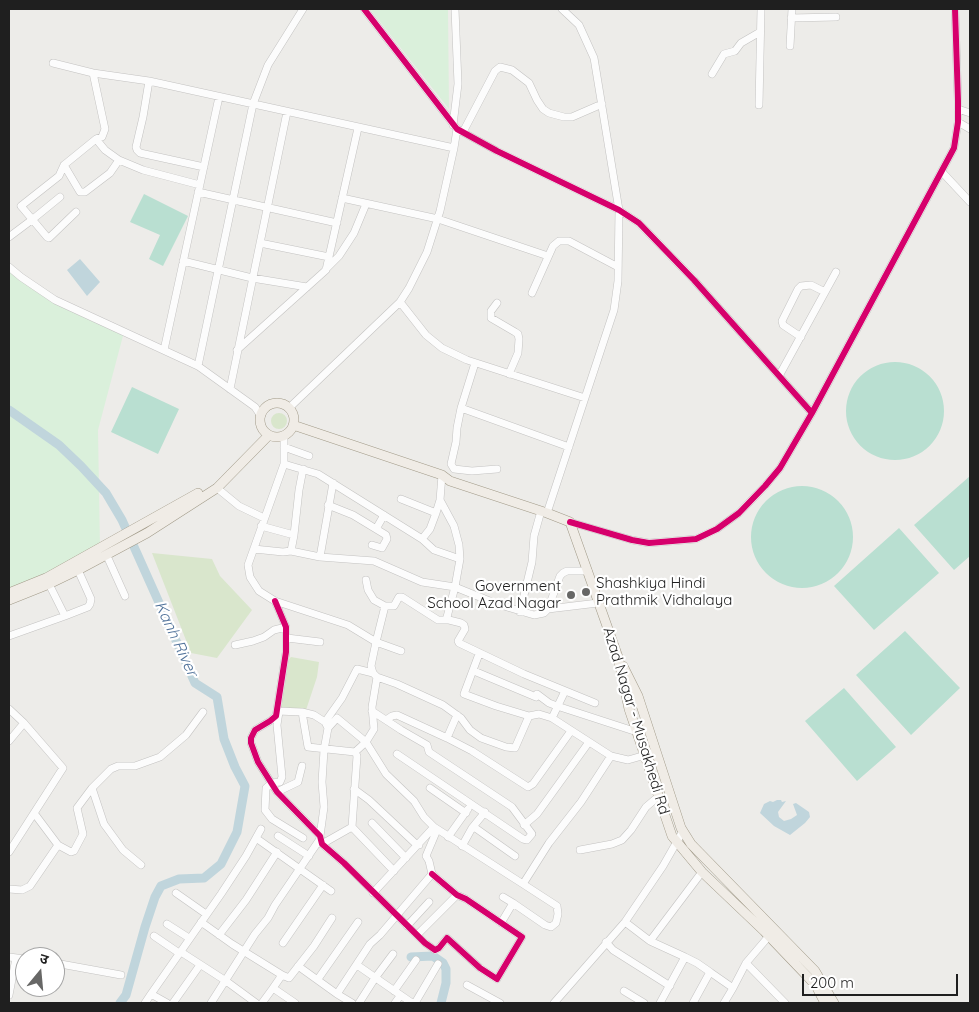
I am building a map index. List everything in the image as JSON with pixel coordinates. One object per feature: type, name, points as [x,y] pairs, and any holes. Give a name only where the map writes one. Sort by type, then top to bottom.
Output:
[{"type":"main road","points":[[275,404],[282,405],[289,408],[293,415],[293,425],[290,432],[284,436],[277,437],[268,434],[261,423],[261,416],[265,409],[275,404]]},
{"type":"main road","points":[[293,425],[442,474],[450,481],[570,522]]},
{"type":"main road","points":[[9,600],[49,584],[107,556],[146,533],[216,488],[268,434]]},
{"type":"main road","points":[[9,593],[46,578],[212,484],[268,434]]},
{"type":"main road","name":"Azad Nagar - Musakhedi Rd","points":[[570,522],[618,657],[629,709],[674,839]]},
{"type":"main road","points":[[618,657],[638,696],[683,831],[691,844],[816,986],[825,1003]]},
{"type":"main road","points":[[674,839],[702,872],[815,971],[834,1003]]},
{"type":"street","points":[[198,366],[253,104],[268,65],[303,9]]},
{"type":"street","points":[[364,9],[457,129],[497,151],[619,210],[639,224],[653,236],[694,280],[812,413]]},
{"type":"street","points":[[289,408],[400,302],[419,269],[438,219],[457,129],[458,84],[455,9]]},
{"type":"street","points":[[520,612],[532,562],[534,536],[569,447],[617,296],[619,210],[594,58],[579,25],[562,9]]},
{"type":"street","points":[[759,105],[761,9]]},
{"type":"street","points":[[790,46],[792,9]]},
{"type":"street","points":[[820,9],[820,17]]},
{"type":"street","points":[[570,522],[649,543],[696,539],[739,513],[780,468],[812,413],[954,148],[958,122],[955,9]]},
{"type":"street","points":[[792,18],[836,17]]},
{"type":"street","points":[[712,74],[724,54],[735,51],[741,43],[760,32]]},
{"type":"street","points":[[53,63],[454,148]]},
{"type":"street","points":[[457,129],[495,71],[500,67],[512,70],[529,83],[537,100],[543,109],[549,113],[572,117],[602,104]]},
{"type":"street","points":[[76,212],[49,238],[21,206],[59,176],[64,165],[96,139],[102,137],[105,130],[93,72]]},
{"type":"street","points":[[149,82],[136,147],[137,150],[140,153],[204,167]]},
{"type":"street","points":[[164,350],[219,97]]},
{"type":"street","points":[[958,109],[970,112]]},
{"type":"street","points":[[230,389],[287,112]]},
{"type":"street","points":[[958,122],[970,129]]},
{"type":"street","points":[[326,270],[358,128]]},
{"type":"street","points":[[96,139],[105,150],[119,160],[142,170],[200,184]]},
{"type":"street","points":[[64,165],[80,192],[85,192],[110,173],[119,160]]},
{"type":"street","points":[[942,172],[970,202]]},
{"type":"street","points":[[198,192],[337,223]]},
{"type":"street","points":[[9,237],[60,197]]},
{"type":"street","points":[[342,198],[438,219],[548,256]]},
{"type":"street","points":[[237,350],[339,256],[354,233],[366,204]]},
{"type":"street","points":[[532,293],[556,242],[569,241],[618,266]]},
{"type":"street","points":[[260,242],[329,257]]},
{"type":"street","points":[[183,261],[252,278],[307,287]]},
{"type":"street","points":[[9,267],[55,300],[198,366],[255,407],[261,416]]},
{"type":"street","points":[[779,376],[836,272]]},
{"type":"street","points":[[801,337],[783,325],[782,321],[798,289],[801,286],[811,285],[825,292]]},
{"type":"street","points":[[400,302],[426,335],[442,348],[475,363],[585,398]]},
{"type":"street","points":[[497,303],[491,311],[491,318],[518,334],[519,339],[518,352],[509,374]]},
{"type":"street","points":[[475,363],[461,408],[456,442],[450,461],[454,469],[472,471],[497,469]]},
{"type":"street","points":[[461,408],[569,447]]},
{"type":"street","points":[[284,436],[284,464],[248,565],[250,578],[259,591],[275,601],[348,625],[376,642],[401,652]]},
{"type":"street","points":[[284,447],[309,456]]},
{"type":"street","points":[[284,464],[318,474],[422,539],[434,550],[460,559]]},
{"type":"street","points":[[291,551],[303,469]]},
{"type":"street","points":[[422,539],[430,529],[440,500],[442,474]]},
{"type":"street","points":[[320,557],[333,483]]},
{"type":"street","points":[[216,488],[239,506],[264,518]]},
{"type":"street","points":[[401,499],[436,513]]},
{"type":"street","points":[[440,500],[457,535],[460,559],[455,587],[447,614],[449,620]]},
{"type":"street","points":[[328,505],[386,534],[387,539],[382,548],[372,545]]},
{"type":"street","points":[[376,529],[384,515]]},
{"type":"street","points":[[261,526],[294,535]]},
{"type":"street","points":[[254,549],[291,551],[320,557],[374,561],[422,582],[455,587],[520,612],[534,615],[544,613],[548,609],[560,576],[563,573],[567,571],[588,571]]},
{"type":"street","points":[[107,556],[125,596]]},
{"type":"street","points":[[9,636],[88,607],[90,599],[78,570]]},
{"type":"street","points":[[366,580],[374,600],[385,606],[394,606],[399,597],[402,597],[438,620],[461,623],[465,629],[458,642],[480,654],[595,703]]},
{"type":"street","points":[[49,584],[65,616]]},
{"type":"street","points":[[275,601],[286,627],[287,638],[277,725],[283,773],[281,781],[272,783],[265,790],[265,810],[272,819],[303,838]]},
{"type":"street","points":[[548,609],[598,603]]},
{"type":"street","points":[[302,712],[306,746],[324,750],[355,752],[366,742],[374,729],[372,711],[375,675],[371,666],[385,606]]},
{"type":"street","points":[[234,645],[254,641],[274,630],[286,627]]},
{"type":"street","points":[[287,638],[320,642]]},
{"type":"street","points":[[480,654],[464,694],[507,710],[529,716],[539,714],[552,718],[611,756],[628,760],[656,752]]},
{"type":"street","points":[[321,840],[324,807],[322,782],[327,725],[357,669],[397,684],[443,705],[461,718],[470,730],[481,738],[513,748],[515,748],[529,716]]},
{"type":"street","points":[[474,672],[536,697],[537,694],[549,703],[557,706],[637,732]]},
{"type":"street","points":[[552,718],[566,691]]},
{"type":"street","points":[[9,708],[63,768],[9,852]]},
{"type":"street","points":[[278,711],[302,712],[314,715],[327,725]]},
{"type":"street","points":[[278,711],[270,722],[255,730],[252,734],[251,743],[258,762],[277,792],[321,840],[418,936],[435,950],[447,938],[476,964],[497,979],[522,938],[521,935],[457,895],[432,874],[426,856],[436,829]]},
{"type":"street","points":[[372,711],[427,745],[429,752],[512,806],[532,834],[528,840],[523,839],[397,754]]},
{"type":"street","points":[[34,813],[58,845],[71,852],[74,851],[84,834],[77,808],[92,788],[111,769],[118,766],[135,766],[160,757],[186,735],[203,712]]},
{"type":"street","points":[[447,738],[457,715]]},
{"type":"street","points":[[386,720],[392,716],[397,716],[447,738],[472,751],[528,787],[533,784],[571,731]]},
{"type":"street","points":[[327,725],[337,718],[366,742],[386,774],[414,801],[424,817],[436,829],[557,906],[556,923],[553,926],[548,926],[504,897]]},
{"type":"street","points":[[9,741],[24,723]]},
{"type":"street","points":[[524,825],[537,814],[589,742]]},
{"type":"street","points":[[355,752],[357,756],[352,827],[394,870]]},
{"type":"street","points":[[523,884],[611,756]]},
{"type":"street","points":[[277,792],[298,782],[302,766]]},
{"type":"street","points":[[92,788],[104,824],[123,850],[141,865]]},
{"type":"street","points":[[430,788],[466,813]]},
{"type":"street","points":[[354,789],[369,800],[417,845]]},
{"type":"street","points":[[580,850],[612,844],[622,840],[631,830],[646,806],[660,796]]},
{"type":"street","points":[[448,837],[472,804]]},
{"type":"street","points":[[462,846],[485,812]]},
{"type":"street","points":[[372,823],[406,858]]},
{"type":"street","points":[[474,826],[515,856]]},
{"type":"street","points":[[211,1003],[321,840],[352,827]]},
{"type":"street","points":[[145,1003],[241,864],[261,828]]},
{"type":"street","points":[[373,893],[417,845],[436,829]]},
{"type":"street","points":[[554,1003],[624,922],[663,866],[674,839],[683,831]]},
{"type":"street","points":[[278,836],[309,856]]},
{"type":"street","points":[[256,838],[331,891]]},
{"type":"street","points":[[417,845],[431,844]]},
{"type":"street","points":[[9,890],[22,890],[30,886],[58,845]]},
{"type":"street","points":[[220,935],[246,900],[277,852]]},
{"type":"street","points":[[650,941],[702,872]]},
{"type":"street","points":[[337,994],[378,937],[432,874]]},
{"type":"street","points":[[282,943],[323,885]]},
{"type":"street","points":[[176,893],[206,914]]},
{"type":"street","points":[[418,936],[457,895]]},
{"type":"street","points":[[407,926],[429,902]]},
{"type":"street","points":[[501,923],[513,903]]},
{"type":"street","points":[[201,922],[244,952],[289,978],[314,946],[332,918]]},
{"type":"street","points":[[318,979],[358,922]]},
{"type":"street","points":[[624,922],[650,941],[697,963],[733,988]]},
{"type":"street","points":[[167,924],[189,938]]},
{"type":"street","points":[[724,1003],[767,930]]},
{"type":"street","points":[[154,936],[226,981],[250,1002]]},
{"type":"street","points":[[606,942],[613,950],[670,986]]},
{"type":"street","points":[[359,1003],[374,978],[393,954]]},
{"type":"street","points":[[9,995],[12,957]]},
{"type":"street","points":[[660,1003],[685,957]]},
{"type":"street","points":[[395,1003],[397,993],[416,960]]},
{"type":"street","points":[[746,963],[785,1003]]},
{"type":"street","points":[[358,966],[413,1003],[438,964]]},
{"type":"street","points":[[65,965],[121,975]]},
{"type":"street","points":[[172,1003],[200,965]]},
{"type":"street","points":[[298,966],[352,1003]]},
{"type":"street","points":[[693,1003],[710,972]]},
{"type":"street","points":[[262,1003],[282,975]]},
{"type":"street","points":[[467,985],[500,1003]]},
{"type":"street","points":[[273,988],[295,1003]]},
{"type":"street","points":[[624,991],[644,1003]]},
{"type":"street","points":[[151,994],[167,1003]]},
{"type":"green space","points":[[370,9],[448,9],[449,109]]},
{"type":"green space","points":[[144,194],[188,216],[163,266],[149,259],[160,235],[130,222]]},
{"type":"green space","points":[[9,267],[55,300],[124,332],[98,430],[100,548],[9,593]]},
{"type":"green space","points":[[895,362],[914,366],[930,376],[940,392],[944,411],[940,430],[930,446],[914,456],[895,460],[876,456],[860,446],[850,430],[846,411],[850,392],[860,376],[876,366]]},
{"type":"green space","points":[[132,387],[179,409],[158,454],[111,432]]},
{"type":"green space","points":[[276,413],[282,413],[287,418],[285,427],[276,429],[271,424],[271,418]]},
{"type":"green space","points":[[970,476],[970,556],[954,570],[914,525]]},
{"type":"green space","points":[[802,486],[821,490],[838,501],[849,518],[853,537],[849,556],[838,573],[821,584],[802,588],[783,584],[766,573],[755,556],[751,537],[755,518],[766,501],[783,490]]},
{"type":"green space","points":[[899,528],[939,573],[874,630],[834,586]]},
{"type":"green space","points":[[152,553],[212,559],[220,576],[252,610],[217,658],[191,653]]},
{"type":"green space","points":[[905,631],[960,688],[911,735],[856,675]]},
{"type":"green space","points":[[291,657],[319,662],[317,677],[306,710],[281,707],[289,659]]},
{"type":"green space","points":[[844,688],[896,747],[857,781],[805,721]]},
{"type":"water","points":[[80,259],[100,282],[87,296],[67,270]]},
{"type":"water","points":[[777,800],[786,801],[778,812],[779,817],[784,821],[797,815],[793,804],[796,803],[809,812],[810,817],[790,835],[774,826],[760,813],[764,804]]},
{"type":"waterway","name":"Kanh River","points":[[9,410],[59,445],[106,493],[122,520],[195,683],[217,697],[224,739],[245,786],[237,832],[221,864],[204,878],[179,879],[161,886],[155,897],[145,927],[126,995],[120,1003]]},
{"type":"waterway","points":[[411,957],[433,956],[443,963],[446,969],[446,983],[441,1003]]},
{"type":"cycle path","points":[[364,9],[457,129],[497,151],[619,210],[639,223],[694,280],[812,413]]},
{"type":"cycle path","points":[[570,522],[649,543],[696,539],[717,529],[739,513],[780,468],[812,413],[954,148],[958,122],[955,9]]},
{"type":"cycle path","points":[[275,601],[286,627],[286,652],[276,716],[255,730],[251,738],[258,762],[277,792],[320,836],[322,844],[344,863],[425,943],[435,950],[447,938],[480,968],[497,979],[522,937],[466,899],[457,895],[432,874]]},
{"type":"place","name":"Shashkiya Hindi Prathmik Vidhalaya","points":[[586,592]]},
{"type":"place","name":"Government School Azad Nagar","points":[[571,595]]}]
